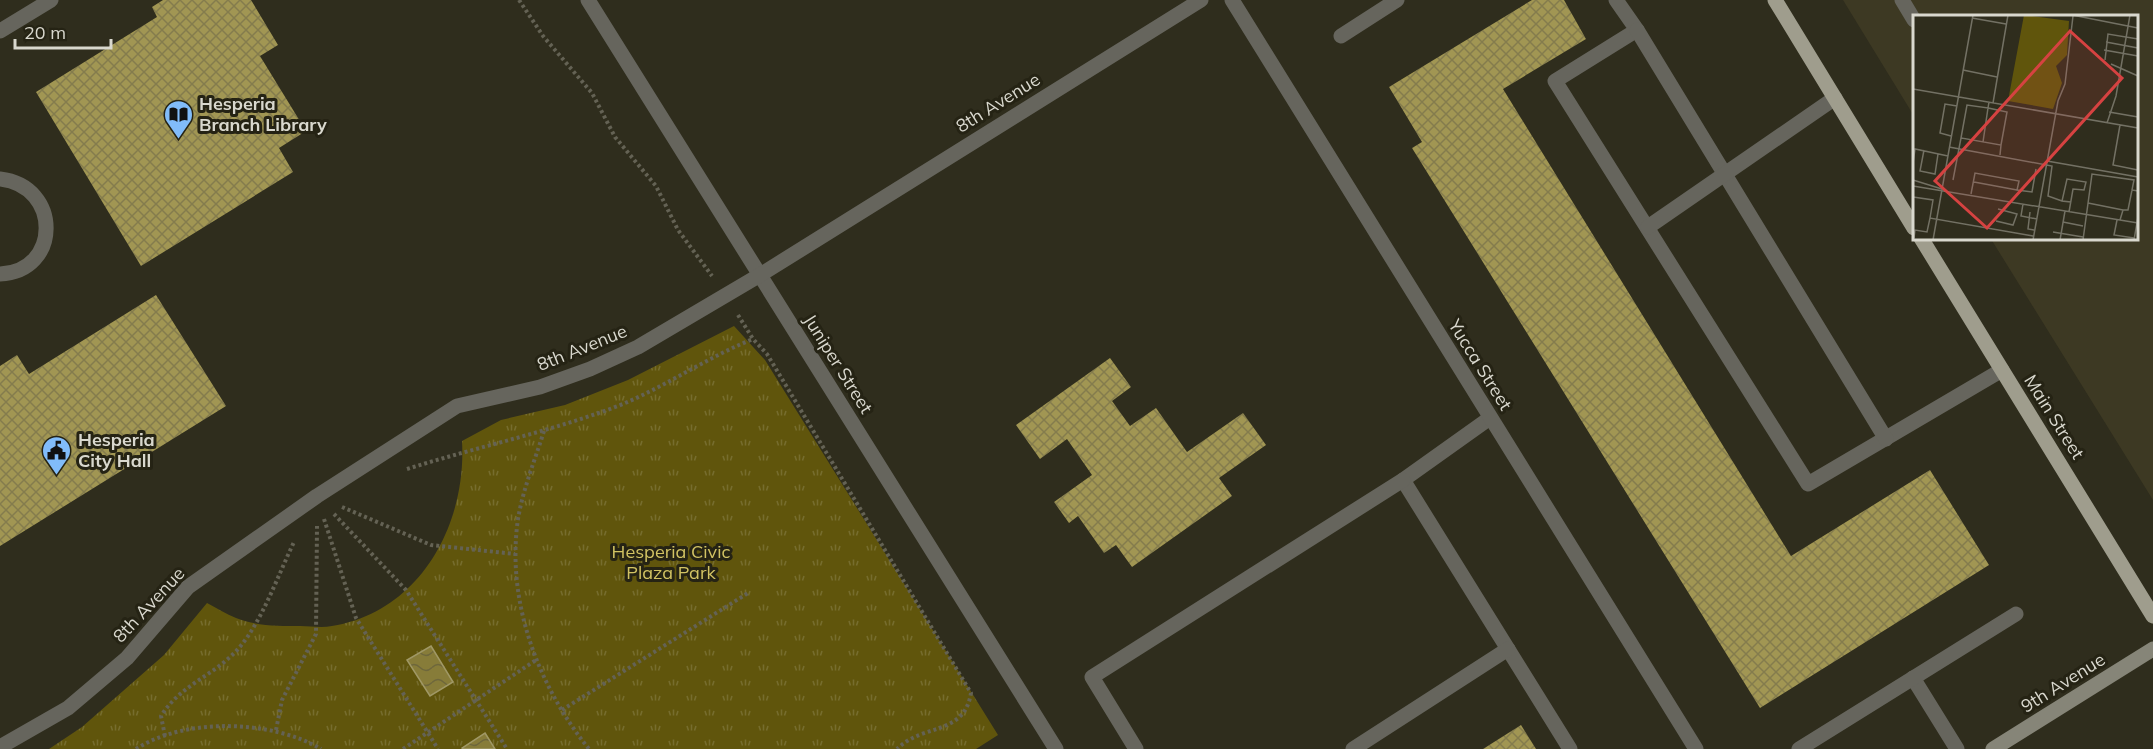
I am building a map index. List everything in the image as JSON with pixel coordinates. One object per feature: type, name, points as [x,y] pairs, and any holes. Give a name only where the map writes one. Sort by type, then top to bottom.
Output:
[{"type":"main road","points":[[1775,0],[1913,226]]},
{"type":"main road","name":"Main Street","points":[[1922,240],[2153,616]]},
{"type":"street","points":[[0,31],[51,0]]},
{"type":"street","name":"Juniper Street","points":[[588,0],[1056,749]]},
{"type":"street","name":"Yucca Street","points":[[1232,0],[1696,749]]},
{"type":"street","points":[[1341,36],[1397,0]]},
{"type":"street","points":[[1616,0],[1637,30],[1886,439]]},
{"type":"street","points":[[1902,0],[1913,18]]},
{"type":"street","name":"8th Avenue","points":[[0,747],[68,708],[127,658],[188,586],[317,496],[457,406],[540,387],[590,369],[638,347],[760,274],[1198,1]]},
{"type":"street","points":[[1637,30],[1555,81],[1808,484],[2002,370]]},
{"type":"street","points":[[1648,227],[1835,98]]},
{"type":"street","points":[[0,179],[26,187],[38,198],[45,213],[47,230],[43,245],[35,259],[23,269],[0,274]]},
{"type":"street","points":[[1136,749],[1092,677],[1403,480],[1490,418]]},
{"type":"street","points":[[1403,480],[1570,749]]},
{"type":"street","points":[[1799,749],[2016,614]]},
{"type":"street","points":[[1353,749],[1508,649]]},
{"type":"street","name":"9th Avenue","points":[[1994,749],[2153,649]]},
{"type":"street","points":[[1913,678],[1957,749]]},
{"type":"path","points":[[519,0],[543,36],[592,93],[615,137],[656,186],[678,230],[726,295],[753,339],[767,354],[971,693],[969,706],[954,722],[915,736],[897,749]]},
{"type":"path","points":[[396,472],[544,431],[658,388],[727,350],[753,339]]},
{"type":"path","points":[[544,431],[523,496],[516,554],[519,595],[536,660],[562,710],[586,748]]},
{"type":"path","points":[[317,496],[431,545],[516,554]]},
{"type":"path","points":[[317,496],[406,590],[507,749]]},
{"type":"path","points":[[276,730],[282,700],[315,634],[317,496]]},
{"type":"path","points":[[317,496],[356,618],[438,749]]},
{"type":"path","points":[[165,736],[161,716],[171,699],[191,684],[220,668],[239,648],[253,626],[297,536]]},
{"type":"path","points":[[562,710],[748,592]]},
{"type":"path","points":[[403,749],[536,660]]},
{"type":"path","points":[[136,749],[165,736],[228,725],[276,730],[304,739],[321,749]]},
{"type":"shaded area","points":[[1843,0],[2153,0],[2153,500],[1992,240],[2138,240],[2138,15],[1913,15],[1913,114]]},
{"type":"green space","name":"Hesperia Civic Plaza Park","points":[[734,326],[765,360],[998,735],[976,749],[49,749],[82,727],[164,655],[207,603],[251,623],[320,627],[363,617],[390,603],[413,583],[432,559],[446,532],[456,503],[461,472],[462,441],[501,420],[565,405],[628,380]]},
{"type":"water","points":[[431,646],[453,682],[430,696],[407,660]]},
{"type":"water","points":[[485,733],[495,749],[462,748]]},
{"type":"building","name":"Hesperia Branch Library","points":[[163,0],[251,0],[278,45],[260,56],[306,131],[279,148],[293,172],[141,266],[36,92],[157,17],[152,7]]},
{"type":"building","points":[[1532,0],[1564,0],[1586,39],[1503,89],[1791,556],[1930,470],[1989,565],[1760,708],[1412,148],[1422,142],[1389,87]]},
{"type":"building","name":"Hesperia City Hall","points":[[156,295],[226,406],[0,546],[0,366],[17,355],[29,374]]},
{"type":"building","points":[[1110,358],[1131,387],[1112,401],[1130,426],[1156,408],[1187,452],[1243,413],[1266,445],[1219,478],[1232,496],[1132,567],[1116,545],[1104,553],[1078,516],[1069,523],[1054,502],[1092,475],[1067,439],[1040,459],[1016,425]]},
{"type":"building","points":[[1521,725],[1536,749],[1483,749]]},
{"type":"place","name":"Hesperia Branch Library","points":[[178,140]]},
{"type":"place","name":"Hesperia City Hall","points":[[57,476]]}]
